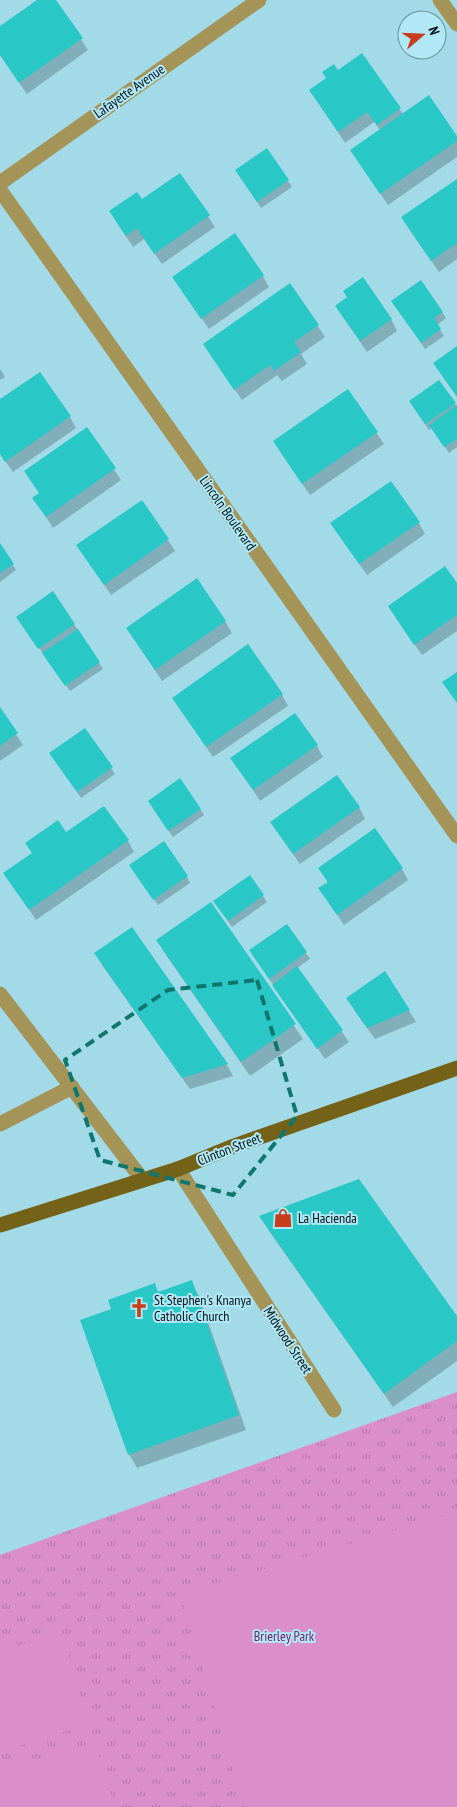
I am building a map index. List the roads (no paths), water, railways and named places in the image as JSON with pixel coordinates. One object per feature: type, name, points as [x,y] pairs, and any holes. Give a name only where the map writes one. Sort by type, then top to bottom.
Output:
[{"type":"main road","name":"Clinton Street","points":[[0,1224],[178,1169],[234,1146],[457,1068]]},
{"type":"street","name":"Lafayette Avenue","points":[[0,183],[259,0]]},
{"type":"street","points":[[440,0],[457,24]]},
{"type":"street","name":"Lincoln Boulevard","points":[[0,190],[457,836]]},
{"type":"street","points":[[0,994],[142,1179]]},
{"type":"street","points":[[0,1124],[72,1088]]},
{"type":"street","name":"Midwood Street","points":[[178,1169],[334,1410]]},
{"type":"place","name":"La Hacienda","points":[[283,1218]]},
{"type":"place","name":"St Stephen's Knanya Catholic Church","points":[[139,1308]]},
{"type":"park label","name":"Brierley Park","points":[[284,1636]]}]
